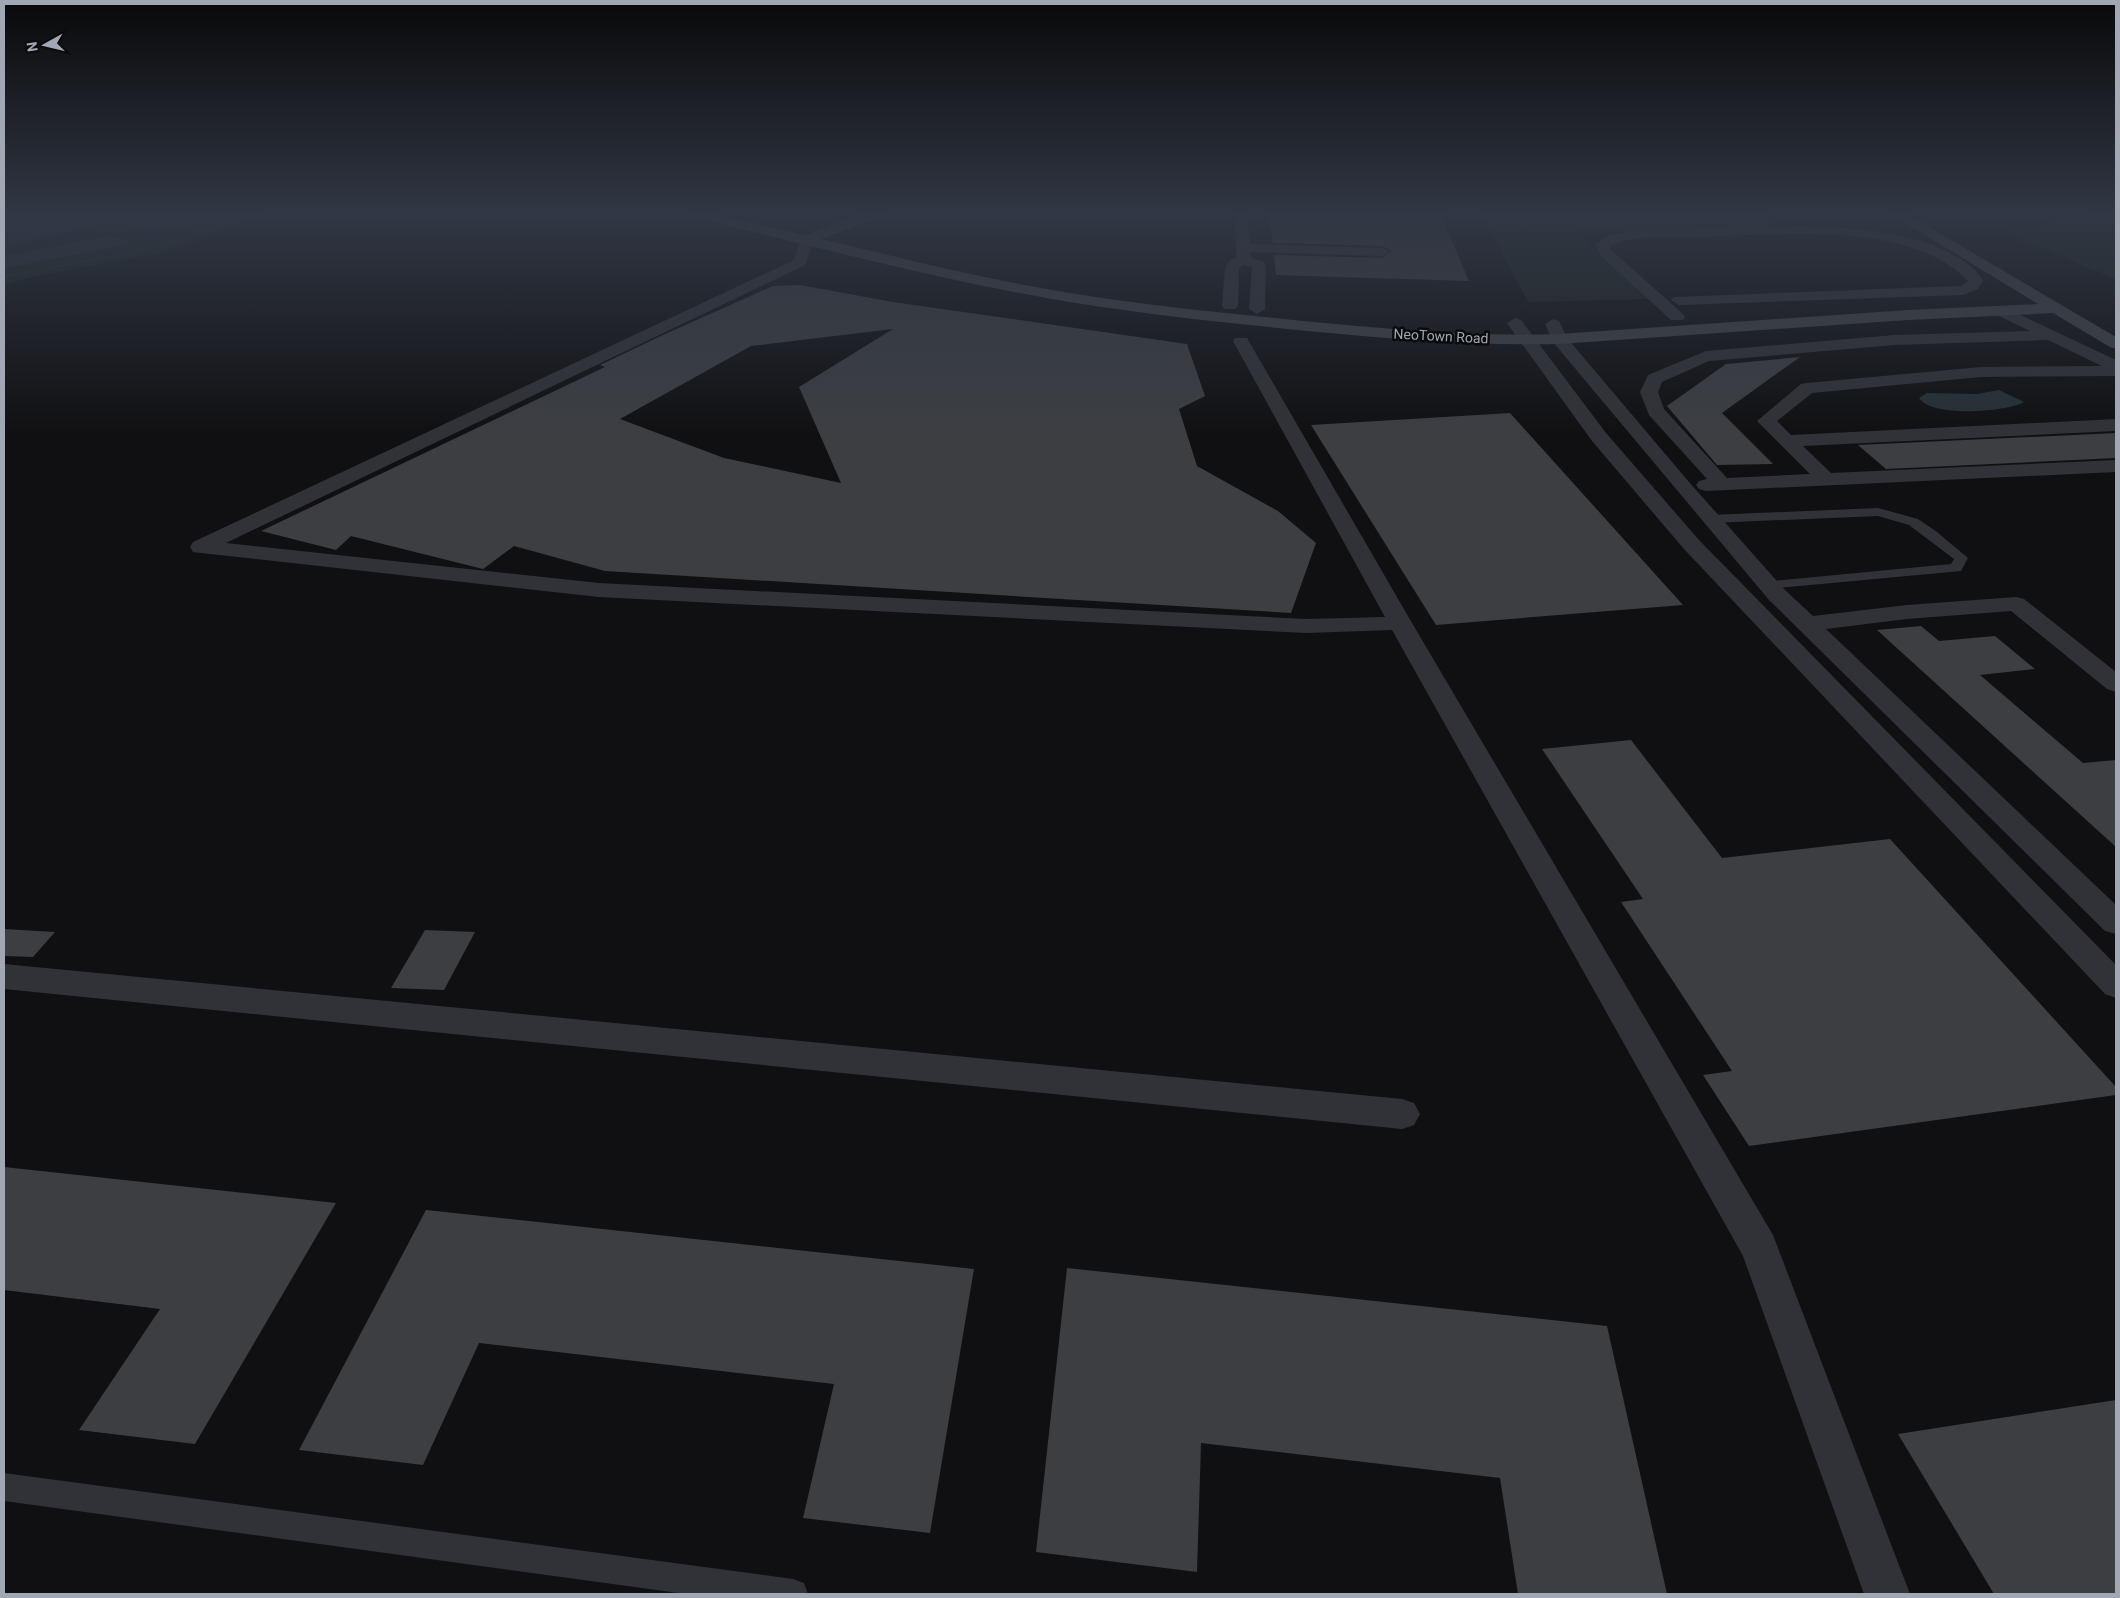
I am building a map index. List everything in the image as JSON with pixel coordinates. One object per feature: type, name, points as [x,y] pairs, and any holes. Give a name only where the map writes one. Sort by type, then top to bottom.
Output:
[{"type":"street","points":[[746,288],[201,547],[599,590],[1306,626],[1400,623]]},
{"type":"street","name":"NeoTown Road","points":[[1015,288],[1160,311],[1234,320],[1380,333],[2001,311],[2019,315]]},
{"type":"street","name":"NeoTown Road","points":[[1096,288],[1257,309],[1376,317]]},
{"type":"street","points":[[1230,306],[1231,288]]},
{"type":"street","points":[[1257,309],[1258,288]]},
{"type":"street","points":[[1644,288],[1677,317]]},
{"type":"street","points":[[1664,288],[1696,316]]},
{"type":"street","points":[[1674,296],[1849,288]]},
{"type":"street","points":[[1674,296],[1933,292],[1963,290],[1969,288]]},
{"type":"street","points":[[2021,288],[2116,344]]},
{"type":"street","points":[[1591,322],[2037,297]]},
{"type":"street","points":[[2019,315],[2055,308]]},
{"type":"street","points":[[2019,315],[2048,335],[2116,366]]},
{"type":"street","points":[[1561,328],[1682,486],[1768,585],[2116,922]]},
{"type":"street","points":[[1514,329],[1628,473],[1747,604],[2116,985]]},
{"type":"street","points":[[1717,485],[1655,410],[1649,392],[1654,379],[1706,356],[1895,340],[2048,335]]},
{"type":"street","points":[[1241,341],[1400,623],[1759,1248],[1887,1594]]},
{"type":"street","points":[[1827,480],[1766,421],[1808,388],[1981,372],[2116,370]]},
{"type":"street","points":[[1786,441],[2116,425]]},
{"type":"street","points":[[1682,486],[2116,466]]},
{"type":"street","points":[[1807,624],[1899,613],[2016,604],[2116,684]]},
{"type":"street","points":[[4,976],[1402,1114]]},
{"type":"lane","points":[[1710,519],[1878,512],[1896,514],[1914,521],[1961,558],[1956,568],[1768,585]]},
{"type":"lane","points":[[4,1487],[793,1594]]},
{"type":"shaded area","points":[[1520,288],[1640,288],[1653,299],[1528,302]]},
{"type":"shaded area","points":[[1999,390],[2024,402],[2002,408],[1953,411],[1927,404],[1919,398],[1927,393],[1977,394]]},
{"type":"building","points":[[769,288],[814,288],[893,302],[1187,344],[1205,396],[1179,409],[1197,466],[1278,511],[1316,543],[1291,613],[605,571],[514,546],[483,569],[351,536],[336,550],[261,531],[605,367],[600,365]],"holes":[[[893,329],[799,387],[841,483],[724,458],[620,419],[751,346]]]},
{"type":"building","points":[[1800,357],[1722,413],[1773,464],[1717,465],[1667,406],[1726,364]]},
{"type":"building","points":[[1510,413],[1683,605],[1436,625],[1311,425]]},
{"type":"building","points":[[2116,433],[2116,458],[1886,469],[1858,445]]},
{"type":"building","points":[[1921,626],[1939,641],[1995,636],[2035,669],[1980,675],[2083,763],[2116,760],[2116,847],[1877,630]]},
{"type":"building","points":[[1631,740],[1722,858],[1890,839],[2116,1087],[2116,1095],[1749,1146],[1703,1075],[1732,1071],[1621,902],[1643,899],[1542,749]]},
{"type":"building","points":[[4,929],[55,932],[33,957],[4,956]]},
{"type":"building","points":[[425,930],[475,932],[444,990],[391,988]]},
{"type":"building","points":[[4,1167],[336,1203],[195,1444],[79,1430],[160,1309],[4,1290]]},
{"type":"building","points":[[426,1210],[974,1269],[930,1533],[803,1518],[834,1384],[479,1343],[423,1465],[299,1450]]},
{"type":"building","points":[[1067,1268],[1607,1326],[1667,1594],[1518,1594],[1500,1478],[1201,1443],[1197,1572],[1036,1552]]},
{"type":"building","points":[[2116,1400],[2116,1594],[1994,1594],[1898,1434]]}]
